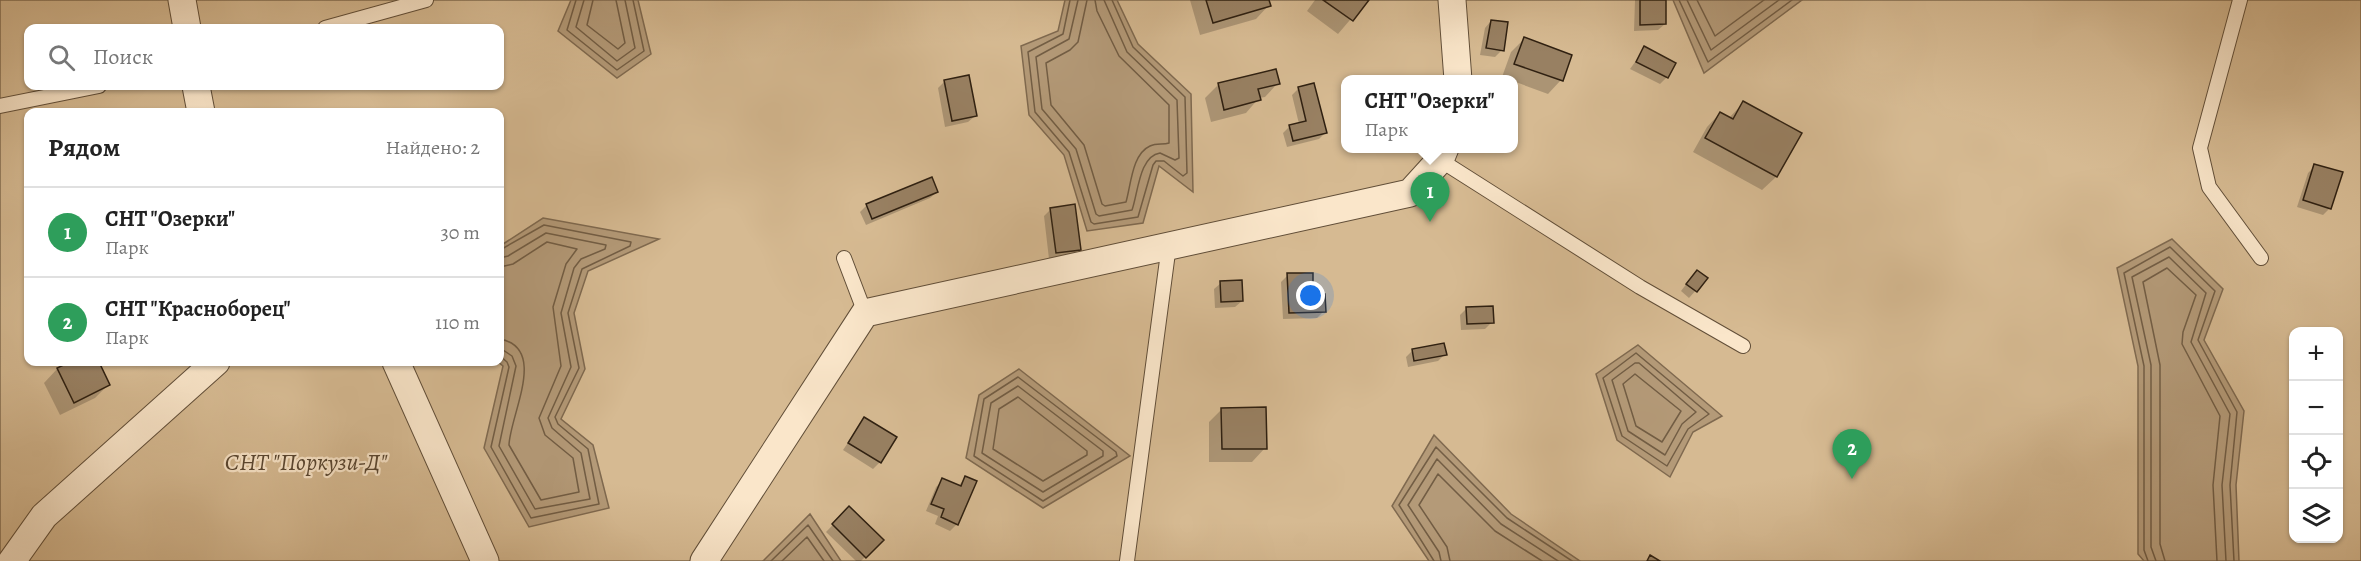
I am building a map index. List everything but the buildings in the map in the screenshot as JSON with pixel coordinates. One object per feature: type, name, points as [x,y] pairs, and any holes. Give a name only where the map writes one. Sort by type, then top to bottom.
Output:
[{"type":"street","points":[[182,0],[186,24]]},
{"type":"street","points":[[1452,0],[1458,75]]},
{"type":"street","points":[[197,90],[200,108]]},
{"type":"street","points":[[704,561],[865,313],[1410,193],[1442,154]]},
{"type":"street","points":[[12,561],[44,516],[212,366]]},
{"type":"street","points":[[398,366],[485,561]]},
{"type":"lane","points":[[339,24],[426,0]]},
{"type":"lane","points":[[2240,0],[2200,148],[2209,188],[2261,258]]},
{"type":"lane","points":[[0,106],[79,90]]},
{"type":"lane","points":[[1442,154],[1640,287],[1743,346]]},
{"type":"lane","points":[[1127,561],[1169,245]]},
{"type":"lane","points":[[844,258],[865,313]]},
{"type":"green space","name":"СНТ \"Поркузи-Д\"","points":[[0,0],[2361,0],[2361,561],[0,561]]},
{"type":"water","points":[[571,0],[638,0],[651,54],[617,78],[558,31]]},
{"type":"water","points":[[1065,0],[1117,0],[1138,44],[1191,94],[1193,192],[1159,166],[1143,223],[1087,231],[1064,155],[1029,115],[1021,46],[1058,31]]},
{"type":"water","points":[[1673,0],[1802,0],[1704,73]]},
{"type":"water","points":[[543,218],[659,239],[588,271],[574,313],[585,369],[561,419],[593,445],[609,508],[529,527],[484,448],[504,366],[504,243]]},
{"type":"water","points":[[2172,239],[2223,289],[2204,340],[2244,411],[2236,485],[2239,561],[2144,561],[2138,554],[2138,366],[2117,268]]},
{"type":"water","points":[[1638,345],[1722,416],[1693,432],[1670,477],[1617,440],[1596,374]]},
{"type":"water","points":[[1019,369],[1130,456],[1043,508],[966,458],[979,395]]},
{"type":"water","points":[[1434,435],[1511,514],[1580,561],[1429,561],[1392,506]]},
{"type":"water","points":[[810,514],[841,561],[763,561]]},
{"type":"place","name":"СНТ \"Озерки\"","points":[[1430,222]]},
{"type":"place","name":"СНТ \"Красноборец\"","points":[[1852,479]]}]
